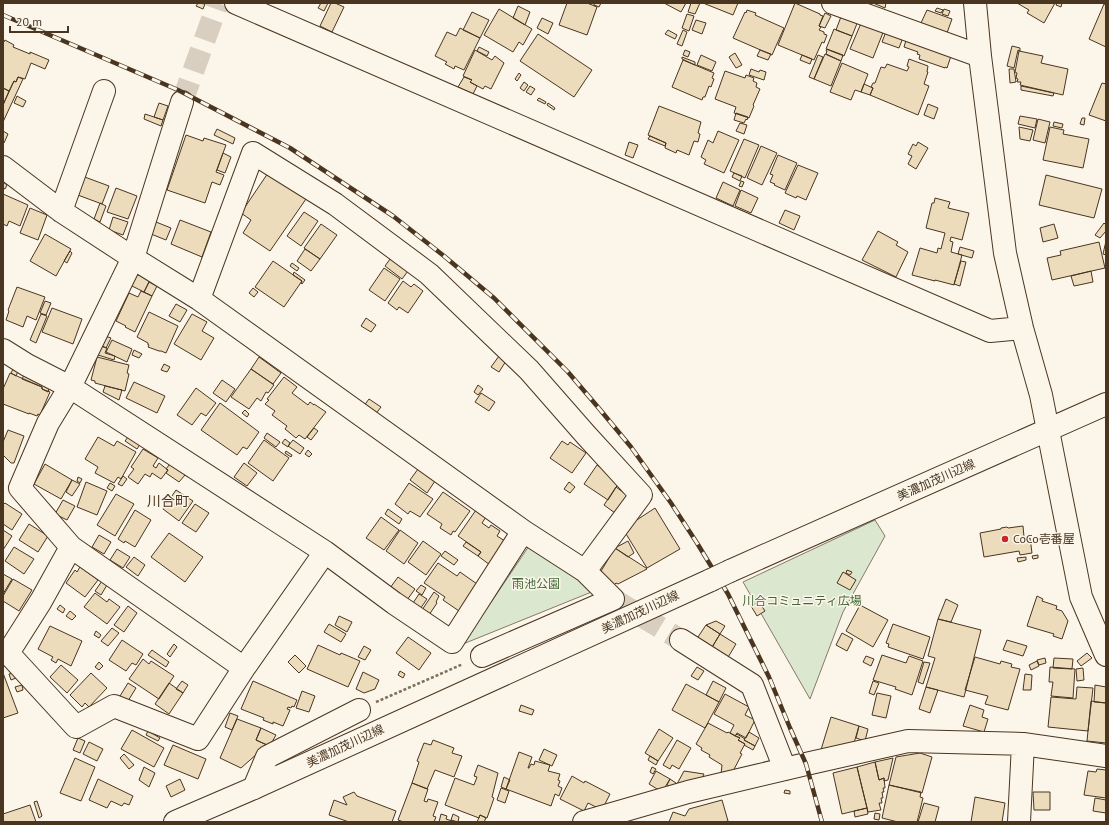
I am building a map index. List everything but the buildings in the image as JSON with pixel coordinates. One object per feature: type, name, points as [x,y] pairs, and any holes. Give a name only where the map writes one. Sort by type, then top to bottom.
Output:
[{"type":"street","points":[[237,3],[990,331],[1022,328]]},
{"type":"street","points":[[833,3],[980,56]]},
{"type":"street","points":[[975,3],[980,56],[1005,253],[1022,328],[1041,395],[1081,597],[1106,655]]},
{"type":"street","points":[[61,211],[104,91]]},
{"type":"street","points":[[182,102],[133,258],[70,387],[48,423],[20,488],[71,547],[244,668]]},
{"type":"street","points":[[199,299],[253,153],[335,204],[429,274],[529,370],[586,435],[642,495],[585,571]]},
{"type":"street","points":[[3,167],[61,211],[199,299],[523,532],[585,571],[613,599],[482,656]]},
{"type":"street","points":[[3,350],[26,365],[70,387],[325,552],[394,603],[452,642],[523,532]]},
{"type":"street","name":"美濃加茂川辺線","points":[[175,822],[254,788],[720,575],[1106,404]]},
{"type":"street","points":[[71,547],[41,601],[5,654],[76,727],[114,706],[198,739],[244,668],[325,552]]},
{"type":"street","points":[[681,640],[752,686],[784,769]]},
{"type":"street","points":[[254,788],[267,757],[359,710]]},
{"type":"street","points":[[584,822],[688,792],[908,741],[1023,744],[1106,756]]},
{"type":"street","points":[[1019,822],[1023,744]]},
{"type":"path","points":[[359,710],[482,656]]},
{"type":"green space","name":"川合コミュニティ広場","points":[[875,520],[885,536],[843,612],[810,699],[743,582]]},
{"type":"green space","name":"雨池公園","points":[[529,546],[594,591],[463,644]]},
{"type":"tunnel","points":[[182,102],[218,3]]},
{"type":"tunnel","points":[[613,599],[681,640]]},
{"type":"railway","points":[[3,15],[178,90],[290,148],[393,216],[494,298],[568,372],[631,447],[671,503],[697,543],[728,594],[769,677],[806,764],[822,822]]},
{"type":"place","name":"CoCo壱番屋","points":[[1005,539]]},
{"type":"district","name":"川合町","points":[[168,501]]}]
